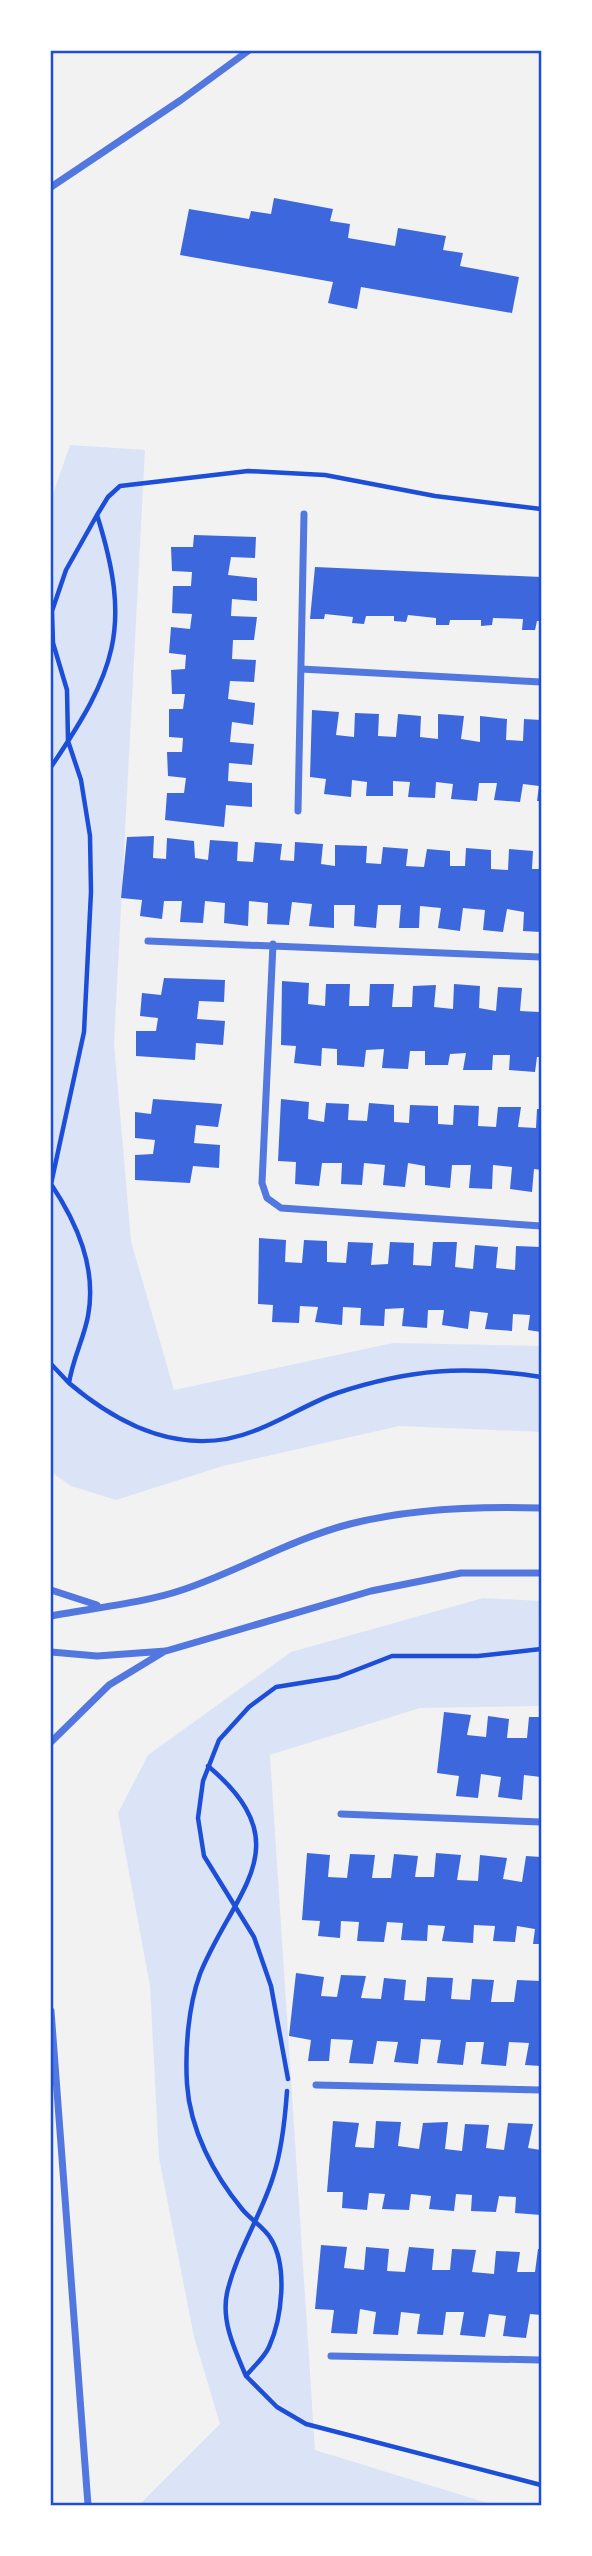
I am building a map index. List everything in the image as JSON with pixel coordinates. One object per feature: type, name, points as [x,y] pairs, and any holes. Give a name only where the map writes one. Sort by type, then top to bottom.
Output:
[{"type":"street","points":[[51,187],[181,100],[248,51]]},
{"type":"street","points":[[298,811],[304,514]]},
{"type":"street","points":[[301,668],[541,682]]},
{"type":"street","points":[[148,940],[541,957]]},
{"type":"street","points":[[273,944],[262,1183],[267,1198],[281,1208],[541,1226]]},
{"type":"street","points":[[51,1616],[180,1591],[277,1549],[350,1524],[419,1512],[491,1507],[541,1508]]},
{"type":"street","points":[[51,1652],[97,1656],[166,1651],[371,1591],[461,1573],[541,1573]]},
{"type":"street","points":[[51,1590],[101,1606]]},
{"type":"street","points":[[51,1742],[109,1685],[166,1651]]},
{"type":"street","points":[[341,1814],[541,1822]]},
{"type":"street","points":[[51,2011],[88,2505]]},
{"type":"street","points":[[316,2085],[541,2090]]},
{"type":"street","points":[[331,2356],[541,2360]]},
{"type":"path","points":[[51,768],[68,741],[92,706],[111,657],[116,609],[113,574],[97,515],[66,570],[52,611],[53,643],[67,690],[68,741],[81,780],[90,836],[90,957],[84,1032],[51,1184],[70,1213],[83,1244],[89,1276],[88,1317],[73,1357],[69,1383]]},
{"type":"path","points":[[51,1364],[98,1408],[132,1426],[171,1440],[211,1442],[253,1432],[333,1394],[384,1379],[436,1370],[490,1369],[541,1377]]},
{"type":"path","points":[[541,1649],[478,1656],[392,1656],[338,1676],[276,1687],[249,1707],[219,1740],[208,1766],[198,1818],[204,1856],[254,1937],[271,1986],[288,2079],[285,2122],[274,2175],[227,2294],[228,2334],[246,2376],[277,2407],[306,2424],[541,2485]]},
{"type":"path","points":[[208,1766],[235,1789],[251,1818],[257,1848],[251,1880],[215,1940],[199,1978],[188,2032],[187,2087],[201,2142],[226,2190],[271,2238],[281,2263],[278,2315],[269,2349],[246,2376]]},
{"type":"shaded area","points":[[70,445],[145,450],[114,1043],[131,1241],[174,1390],[393,1343],[541,1346],[541,1432],[399,1426],[223,1466],[116,1500],[71,1486],[51,1472],[51,500]]},
{"type":"shaded area","points":[[483,1598],[541,1601],[541,1706],[420,1708],[270,1755],[315,2450],[494,2505],[139,2505],[220,2424],[194,2337],[159,2158],[150,1986],[118,1813],[148,1755],[291,1652]]},
{"type":"building","points":[[274,198],[333,209],[330,221],[350,224],[348,238],[395,246],[398,228],[446,236],[443,250],[463,253],[460,266],[519,277],[512,313],[361,287],[357,309],[328,303],[333,282],[180,255],[189,209],[249,219],[251,211],[271,214]]},
{"type":"building","points":[[194,535],[256,537],[255,558],[231,557],[228,575],[257,578],[257,601],[232,599],[231,616],[257,617],[254,640],[233,640],[232,659],[256,660],[254,682],[230,681],[228,699],[255,703],[253,725],[232,722],[230,742],[254,744],[252,765],[229,763],[228,781],[252,783],[252,807],[226,805],[224,827],[165,820],[167,793],[184,793],[186,778],[168,776],[167,752],[182,752],[183,738],[169,737],[169,709],[183,709],[185,694],[172,694],[171,670],[185,669],[186,655],[169,653],[171,627],[190,629],[192,614],[172,613],[173,586],[191,586],[192,572],[172,571],[171,547],[193,547]]},
{"type":"building","points":[[315,567],[541,577],[541,621],[537,621],[535,630],[522,630],[523,619],[493,618],[492,625],[481,626],[481,620],[450,620],[449,625],[436,625],[436,618],[408,615],[406,622],[394,621],[394,616],[366,616],[364,624],[352,623],[353,617],[325,614],[324,619],[310,619]]},
{"type":"building","points":[[312,710],[339,712],[336,735],[354,737],[355,713],[379,714],[378,736],[396,737],[398,714],[421,716],[420,737],[438,739],[438,714],[464,716],[461,739],[480,742],[480,716],[507,719],[506,740],[523,741],[524,719],[541,720],[541,801],[537,801],[539,786],[523,784],[520,802],[494,800],[497,783],[479,783],[477,801],[451,799],[453,784],[436,782],[435,798],[408,797],[410,782],[393,781],[393,796],[366,796],[367,782],[352,780],[351,797],[324,794],[326,779],[310,777]]},
{"type":"building","points":[[154,836],[153,858],[166,859],[167,838],[194,841],[195,858],[208,860],[210,840],[238,842],[237,861],[253,862],[255,842],[282,844],[280,860],[294,861],[295,842],[323,844],[321,864],[335,866],[335,845],[367,846],[366,863],[381,864],[383,847],[408,849],[406,866],[424,867],[427,849],[450,851],[450,866],[465,866],[466,848],[491,850],[491,869],[508,870],[509,849],[533,851],[532,869],[541,869],[541,932],[523,931],[524,912],[507,909],[503,932],[483,930],[485,910],[463,908],[460,931],[438,928],[441,908],[420,906],[419,928],[399,928],[401,905],[378,905],[376,928],[354,926],[355,905],[334,905],[334,928],[309,926],[312,904],[292,902],[289,925],[267,924],[268,903],[249,901],[248,926],[224,923],[225,903],[205,901],[203,923],[180,922],[182,901],[164,901],[162,919],[140,916],[142,900],[121,898],[127,837]]},
{"type":"building","points":[[164,978],[225,980],[224,1002],[199,1001],[197,1019],[225,1021],[223,1045],[196,1043],[195,1060],[136,1056],[136,1031],[156,1031],[158,1018],[140,1016],[142,993],[161,995]]},
{"type":"building","points":[[282,981],[309,983],[308,1004],[325,1006],[326,984],[350,984],[349,1006],[369,1006],[370,984],[394,984],[392,1007],[412,1007],[413,986],[436,985],[434,1007],[453,1009],[454,984],[480,986],[479,1008],[496,1011],[498,987],[522,988],[520,1011],[539,1012],[541,1000],[541,1057],[537,1057],[535,1072],[509,1070],[510,1055],[493,1055],[492,1070],[463,1070],[466,1053],[450,1054],[448,1065],[425,1065],[425,1051],[410,1051],[408,1069],[382,1068],[384,1049],[366,1050],[364,1067],[337,1065],[337,1049],[322,1048],[321,1066],[294,1063],[296,1046],[281,1045]]},
{"type":"building","points":[[153,1099],[222,1104],[218,1127],[196,1125],[194,1143],[220,1145],[219,1168],[193,1166],[190,1183],[135,1180],[135,1155],[153,1154],[155,1140],[135,1138],[135,1112],[151,1114]]},
{"type":"building","points":[[281,1099],[309,1102],[308,1119],[324,1122],[326,1103],[349,1104],[348,1120],[367,1121],[369,1103],[394,1105],[394,1122],[409,1123],[410,1105],[438,1106],[438,1124],[453,1125],[454,1105],[479,1106],[478,1126],[496,1127],[498,1107],[521,1107],[518,1127],[536,1128],[537,1109],[541,1109],[541,1170],[534,1169],[532,1192],[510,1189],[512,1167],[493,1165],[492,1189],[469,1188],[471,1165],[452,1165],[450,1188],[425,1185],[425,1166],[408,1163],[405,1187],[383,1185],[385,1165],[364,1163],[362,1185],[341,1184],[342,1163],[322,1163],[319,1186],[295,1184],[296,1162],[278,1161]]},
{"type":"building","points":[[259,1238],[286,1240],[285,1262],[302,1263],[304,1240],[327,1241],[327,1262],[346,1263],[348,1242],[373,1243],[371,1265],[388,1264],[390,1242],[414,1243],[413,1265],[431,1266],[433,1242],[457,1242],[455,1267],[473,1269],[475,1245],[498,1247],[496,1268],[515,1270],[516,1246],[541,1247],[541,1332],[528,1330],[530,1315],[513,1314],[512,1331],[485,1329],[488,1313],[470,1311],[468,1329],[442,1325],[444,1310],[428,1310],[427,1328],[402,1326],[404,1308],[385,1309],[384,1326],[360,1325],[361,1308],[343,1307],[342,1325],[315,1322],[318,1307],[300,1306],[299,1323],[272,1322],[273,1305],[258,1304]]},
{"type":"building","points":[[444,1712],[471,1715],[467,1735],[486,1737],[488,1716],[509,1719],[507,1738],[527,1738],[529,1717],[541,1717],[541,1777],[524,1775],[522,1800],[498,1797],[501,1777],[481,1774],[478,1798],[456,1796],[459,1776],[437,1773]]},
{"type":"building","points":[[307,1853],[330,1855],[328,1877],[347,1878],[350,1854],[375,1855],[372,1878],[391,1878],[394,1854],[418,1856],[415,1877],[434,1877],[436,1853],[461,1855],[457,1880],[478,1881],[480,1855],[507,1858],[503,1879],[522,1882],[526,1856],[541,1857],[541,1944],[533,1944],[535,1929],[517,1926],[515,1942],[493,1941],[495,1926],[474,1925],[473,1943],[442,1941],[445,1926],[428,1925],[427,1941],[401,1940],[403,1923],[387,1922],[384,1942],[357,1941],[359,1922],[341,1921],[340,1938],[318,1936],[320,1921],[302,1920]]},
{"type":"building","points":[[296,1973],[324,1977],[321,1996],[337,1997],[341,1975],[366,1976],[361,1998],[381,1999],[384,1978],[406,1980],[404,2000],[425,2001],[427,1977],[453,1978],[451,1999],[470,2000],[472,1979],[494,1980],[491,2002],[514,2002],[517,1980],[541,1981],[541,2066],[525,2065],[529,2043],[509,2042],[506,2066],[481,2064],[484,2042],[466,2042],[463,2065],[437,2063],[441,2040],[421,2039],[418,2064],[394,2062],[398,2042],[377,2041],[373,2064],[349,2063],[353,2040],[331,2039],[329,2061],[308,2061],[311,2040],[289,2036]]},
{"type":"building","points":[[333,2121],[359,2123],[355,2147],[374,2148],[376,2121],[401,2122],[398,2146],[419,2149],[423,2123],[448,2122],[445,2149],[462,2151],[465,2124],[489,2125],[486,2148],[504,2150],[508,2123],[533,2124],[528,2148],[541,2150],[541,2215],[515,2213],[516,2197],[499,2196],[496,2212],[471,2211],[472,2195],[456,2194],[454,2211],[429,2209],[431,2196],[411,2194],[409,2210],[382,2209],[385,2194],[369,2193],[367,2210],[342,2208],[343,2192],[327,2192]]},
{"type":"building","points":[[321,2245],[347,2247],[344,2268],[364,2270],[366,2247],[389,2249],[387,2271],[405,2272],[409,2247],[434,2249],[432,2270],[450,2270],[452,2249],[476,2250],[472,2272],[494,2274],[496,2251],[520,2252],[517,2272],[535,2272],[538,2249],[541,2249],[541,2315],[530,2314],[526,2338],[503,2336],[506,2316],[489,2314],[485,2337],[460,2335],[464,2312],[446,2312],[443,2335],[417,2334],[420,2314],[401,2312],[398,2335],[373,2334],[376,2312],[360,2309],[357,2334],[331,2333],[334,2310],[315,2309]]}]
